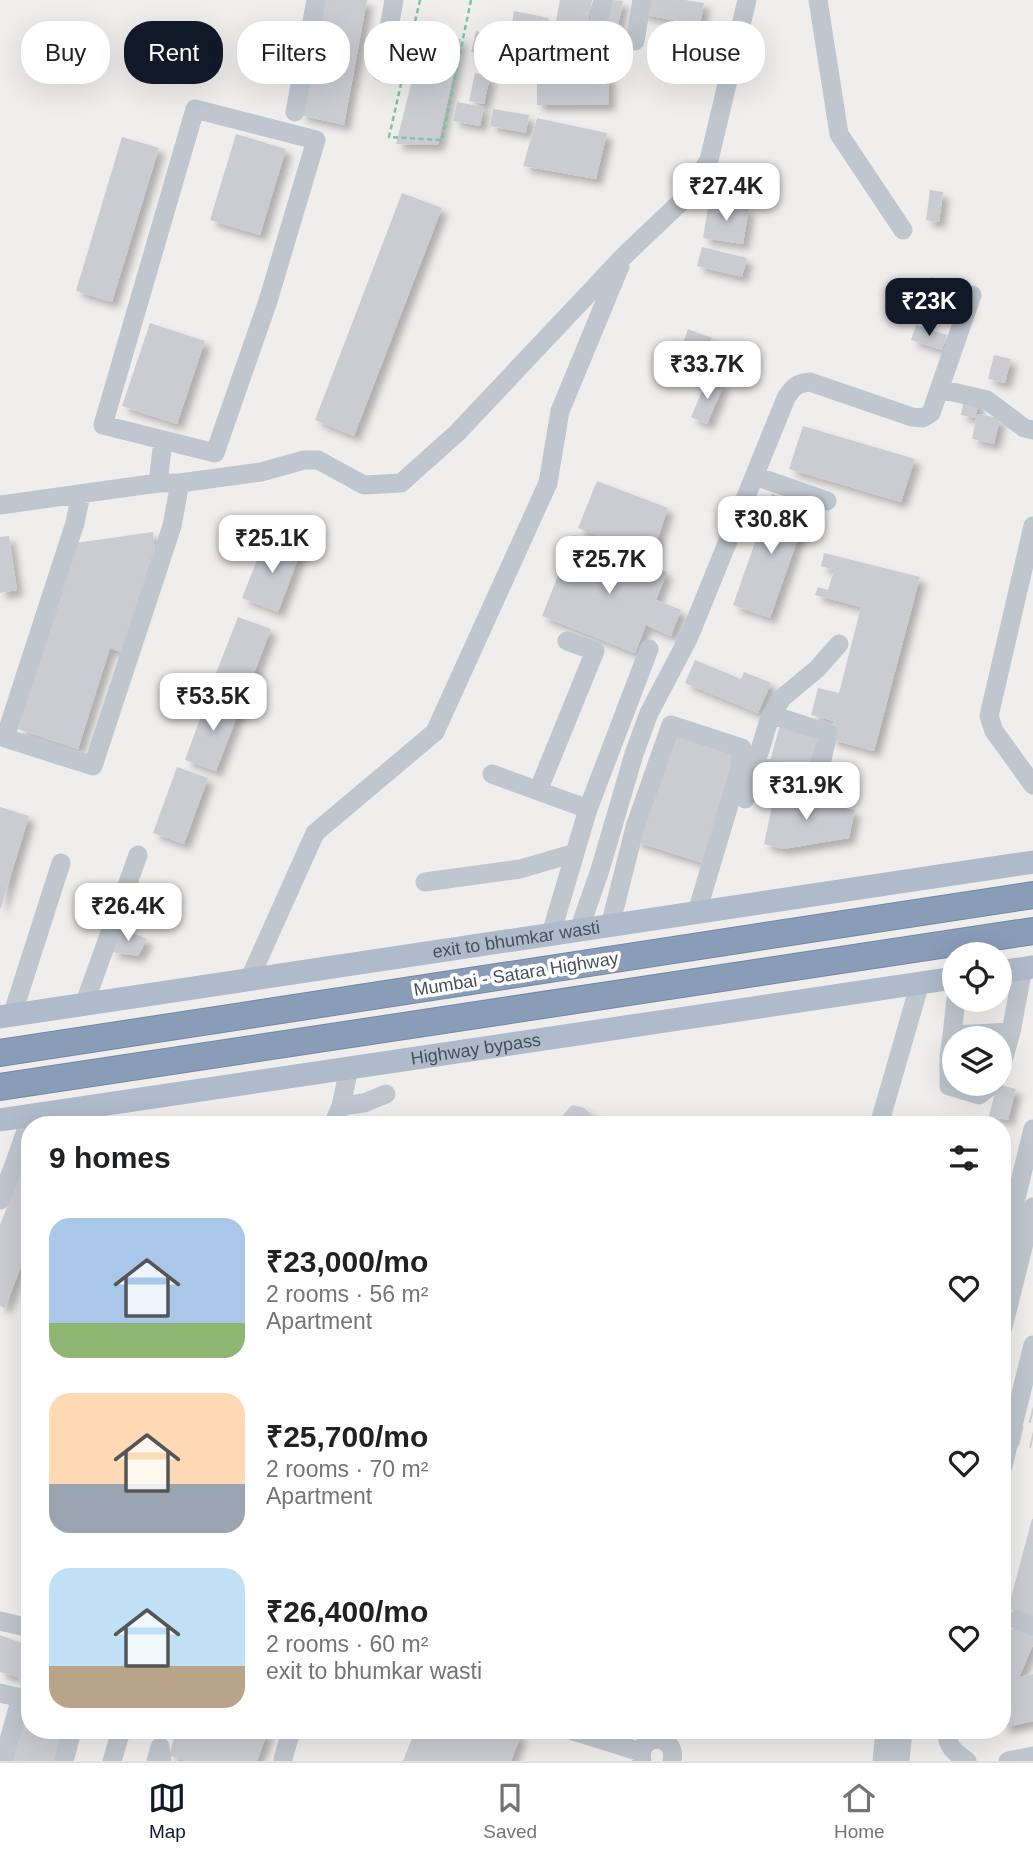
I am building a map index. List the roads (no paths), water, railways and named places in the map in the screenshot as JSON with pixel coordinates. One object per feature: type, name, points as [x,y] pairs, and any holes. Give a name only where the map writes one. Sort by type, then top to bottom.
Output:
[{"type":"highway","name":"Mumbai - Satara Highway","points":[[0,1053],[1033,895]]},
{"type":"highway","name":"Mumbai - Satara Highway","points":[[0,1087],[1033,931]]},
{"type":"main road","name":"exit to bhumkar wasti","points":[[6,1016],[1033,862]]},
{"type":"main road","name":"Highway bypass","points":[[75,1116],[349,1068],[942,980]]},
{"type":"main road","name":"Highway bypass","points":[[0,1120],[21,1117]]},
{"type":"street","points":[[295,113],[316,0]]},
{"type":"street","points":[[390,21],[394,0]]},
{"type":"street","points":[[598,21],[603,0]]},
{"type":"street","points":[[635,41],[642,0]]},
{"type":"street","points":[[0,505],[261,472],[304,460],[318,460],[364,485],[401,483],[457,433],[624,256],[685,197],[709,160],[747,0]]},
{"type":"street","points":[[818,0],[839,134],[903,230]]},
{"type":"street","points":[[195,109],[316,140],[268,302],[215,453],[163,440],[103,425],[195,109]]},
{"type":"street","points":[[249,980],[316,833],[435,732],[548,483],[560,411],[624,256]]},
{"type":"street","points":[[579,930],[649,713],[689,637],[792,388],[799,383],[810,382],[912,417],[923,418],[931,413],[972,295]]},
{"type":"street","points":[[940,389],[987,400],[1029,429]]},
{"type":"street","points":[[158,483],[163,440]]},
{"type":"street","points":[[755,476],[827,500]]},
{"type":"street","points":[[81,494],[75,523],[5,738],[93,766],[172,526],[180,483]]},
{"type":"street","points":[[1033,526],[989,716],[994,731],[1033,785]]},
{"type":"street","points":[[538,790],[595,651],[567,641]]},
{"type":"street","points":[[704,911],[772,715],[782,698],[817,669],[839,644]]},
{"type":"street","points":[[551,934],[588,809],[649,649]]},
{"type":"street","points":[[755,765],[817,782],[828,733],[772,715]]},
{"type":"street","points":[[610,926],[635,827],[671,725],[742,748],[740,768],[704,911]]},
{"type":"street","points":[[492,774],[588,809]]},
{"type":"street","points":[[425,882],[520,869],[575,853]]},
{"type":"street","points":[[84,1005],[138,855]]},
{"type":"street","points":[[6,1016],[61,863]]},
{"type":"street","points":[[1012,1028],[1028,967]]},
{"type":"street","points":[[882,1116],[920,983]]},
{"type":"street","points":[[337,1116],[349,1068]]},
{"type":"street","points":[[341,1106],[364,1104],[386,1094]]},
{"type":"street","points":[[1011,1218],[1033,1129]]},
{"type":"street","points":[[0,1200],[21,1166]]},
{"type":"street","points":[[1011,1297],[1032,1217]]},
{"type":"street","points":[[1011,1434],[1033,1345]]},
{"type":"street","points":[[0,1621],[21,1626]]},
{"type":"street","points":[[0,1693],[20,1700],[3,1761]]},
{"type":"street","points":[[64,1761],[70,1739]]},
{"type":"street","points":[[112,1761],[119,1739]]},
{"type":"street","points":[[282,1760],[289,1739]]},
{"type":"street","points":[[594,1739],[641,1757],[648,1742],[656,1739]]},
{"type":"street","points":[[668,1739],[674,1755],[672,1761]]},
{"type":"street","points":[[888,1739],[896,1760]]},
{"type":"street","points":[[896,1760],[901,1739]]},
{"type":"street","points":[[947,1739],[956,1754],[967,1761]]},
{"type":"street","points":[[156,1761],[160,1747],[162,1761]]},
{"type":"street","points":[[1007,1761],[1033,1756]]},
{"type":"tunnel","points":[[1011,1408],[1033,1414]]},
{"type":"tunnel","points":[[1011,1434],[1033,1439]]}]
